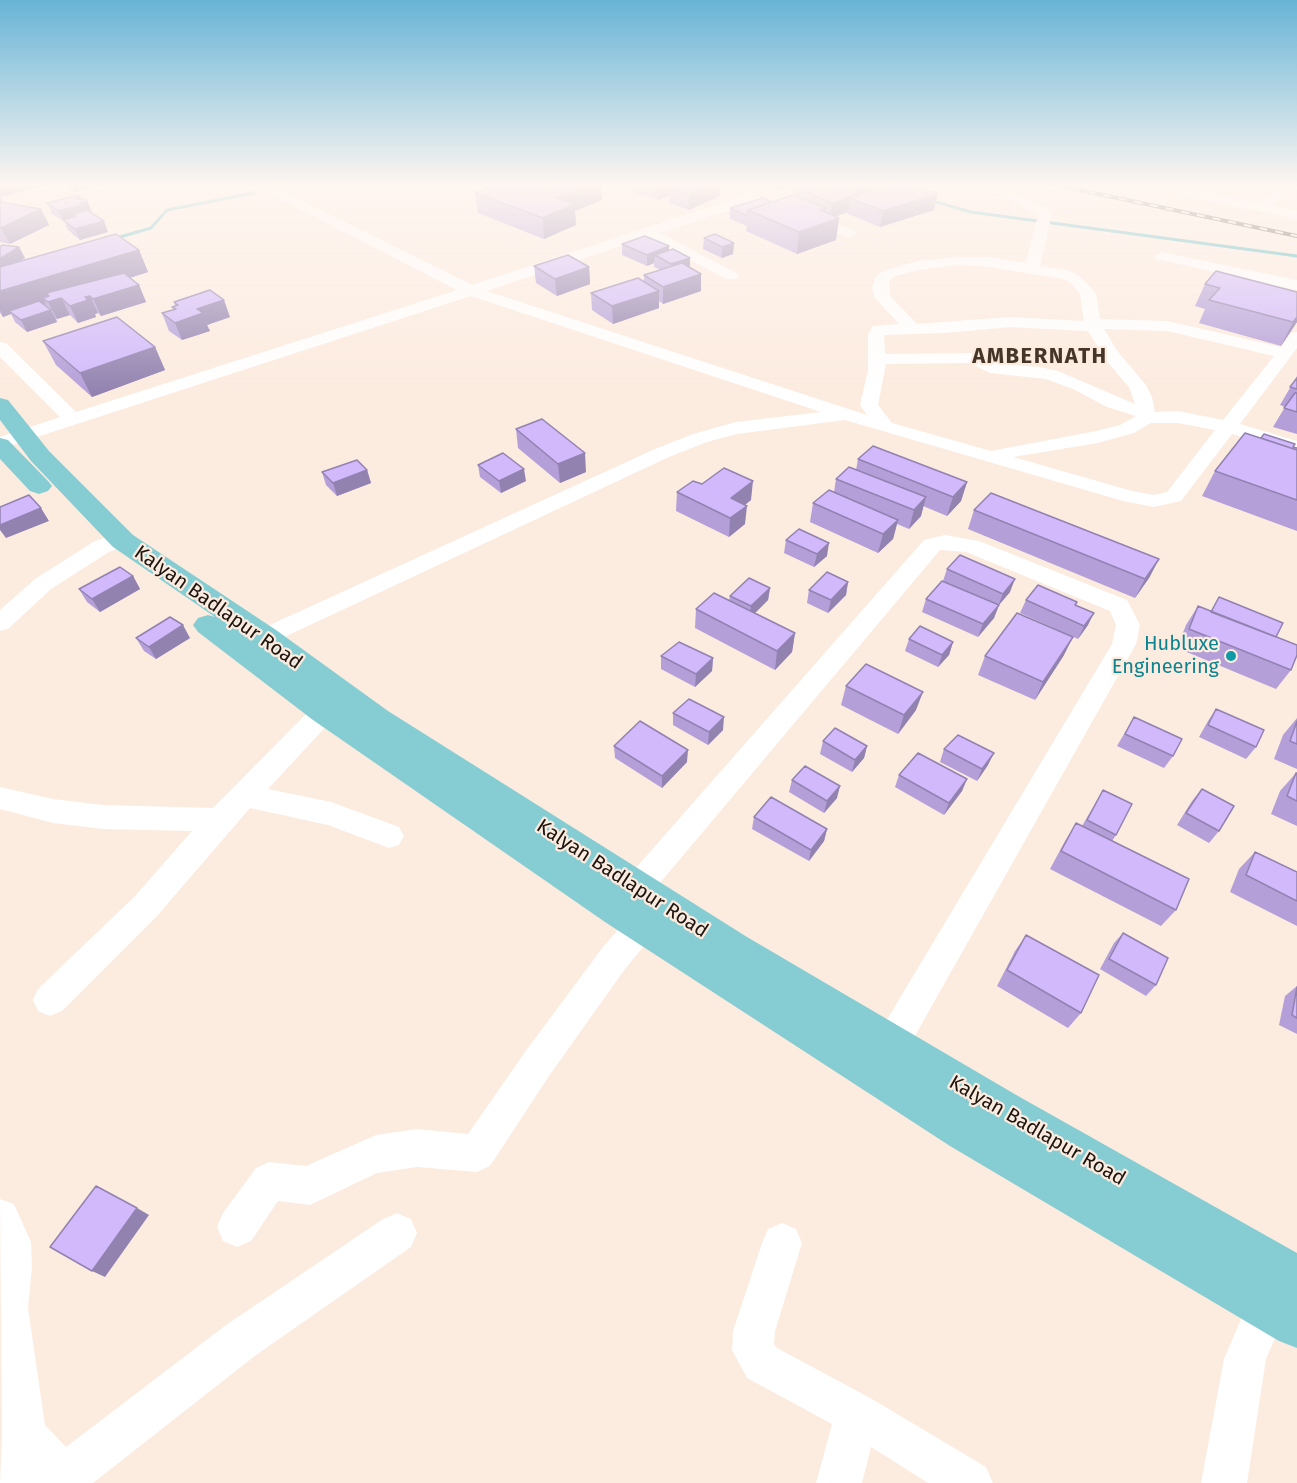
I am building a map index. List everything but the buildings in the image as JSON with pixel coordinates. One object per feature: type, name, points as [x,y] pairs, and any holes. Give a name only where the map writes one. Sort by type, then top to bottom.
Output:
[{"type":"main road","name":"Kalyan Badlapur Road","points":[[0,405],[8,441],[50,498],[253,643],[368,713],[425,766]]},
{"type":"main road","name":"Kalyan Badlapur Road","points":[[253,643],[324,712],[425,766],[632,907],[884,1059],[966,1130],[1288,1303]]},
{"type":"street","points":[[397,254],[471,291],[851,416],[1130,497],[1154,501],[1174,497],[1297,337]]},
{"type":"street","points":[[8,441],[585,254]]},
{"type":"street","points":[[690,254],[731,276]]},
{"type":"street","points":[[1032,268],[1036,254]]},
{"type":"street","points":[[1161,256],[1297,285]]},
{"type":"street","points":[[913,329],[882,297],[880,287],[882,278],[891,273],[918,266],[959,261],[1032,268],[1067,275],[1082,285],[1088,293],[1093,325],[1111,355],[1137,385],[1143,396],[1146,416]]},
{"type":"street","points":[[885,427],[869,405],[875,378],[876,331],[1010,322],[1167,326],[1285,353]]},
{"type":"street","points":[[0,347],[72,419]]},
{"type":"street","points":[[876,359],[974,358],[996,369],[1052,375],[1146,416],[1178,417],[1229,427],[1297,447]]},
{"type":"street","points":[[253,643],[513,520],[700,438],[736,428],[777,422],[851,416]]},
{"type":"street","points":[[984,455],[1022,451],[1098,437],[1128,429],[1146,416]]},
{"type":"street","points":[[237,1227],[269,1181],[310,1185],[327,1174],[376,1154],[417,1148],[477,1153],[544,1054],[614,958],[632,907],[932,544],[945,542],[971,546],[1119,606],[1128,626],[1124,644],[884,1059]]},
{"type":"street","points":[[0,623],[43,584],[110,543]]},
{"type":"street","points":[[50,1000],[146,906],[220,820],[324,712]]},
{"type":"street","points":[[244,795],[331,814],[389,836]]},
{"type":"street","points":[[0,798],[53,811],[103,817],[220,820]]},
{"type":"street","points":[[0,1218],[11,1242],[12,1267],[7,1308],[16,1463],[67,1480],[241,1340],[397,1233]]},
{"type":"street","points":[[782,1243],[754,1330],[753,1350],[762,1364],[801,1382],[857,1414],[970,1483]]},
{"type":"street","points":[[1224,1483],[1245,1359],[1288,1303]]},
{"type":"street","points":[[839,1483],[857,1414]]},
{"type":"waterway","points":[[1284,254],[1297,256]]},
{"type":"place","name":"Hubluxe Engineering","points":[[1231,656]]},
{"type":"district","name":"AMBERNATH","points":[[1040,357]]}]
